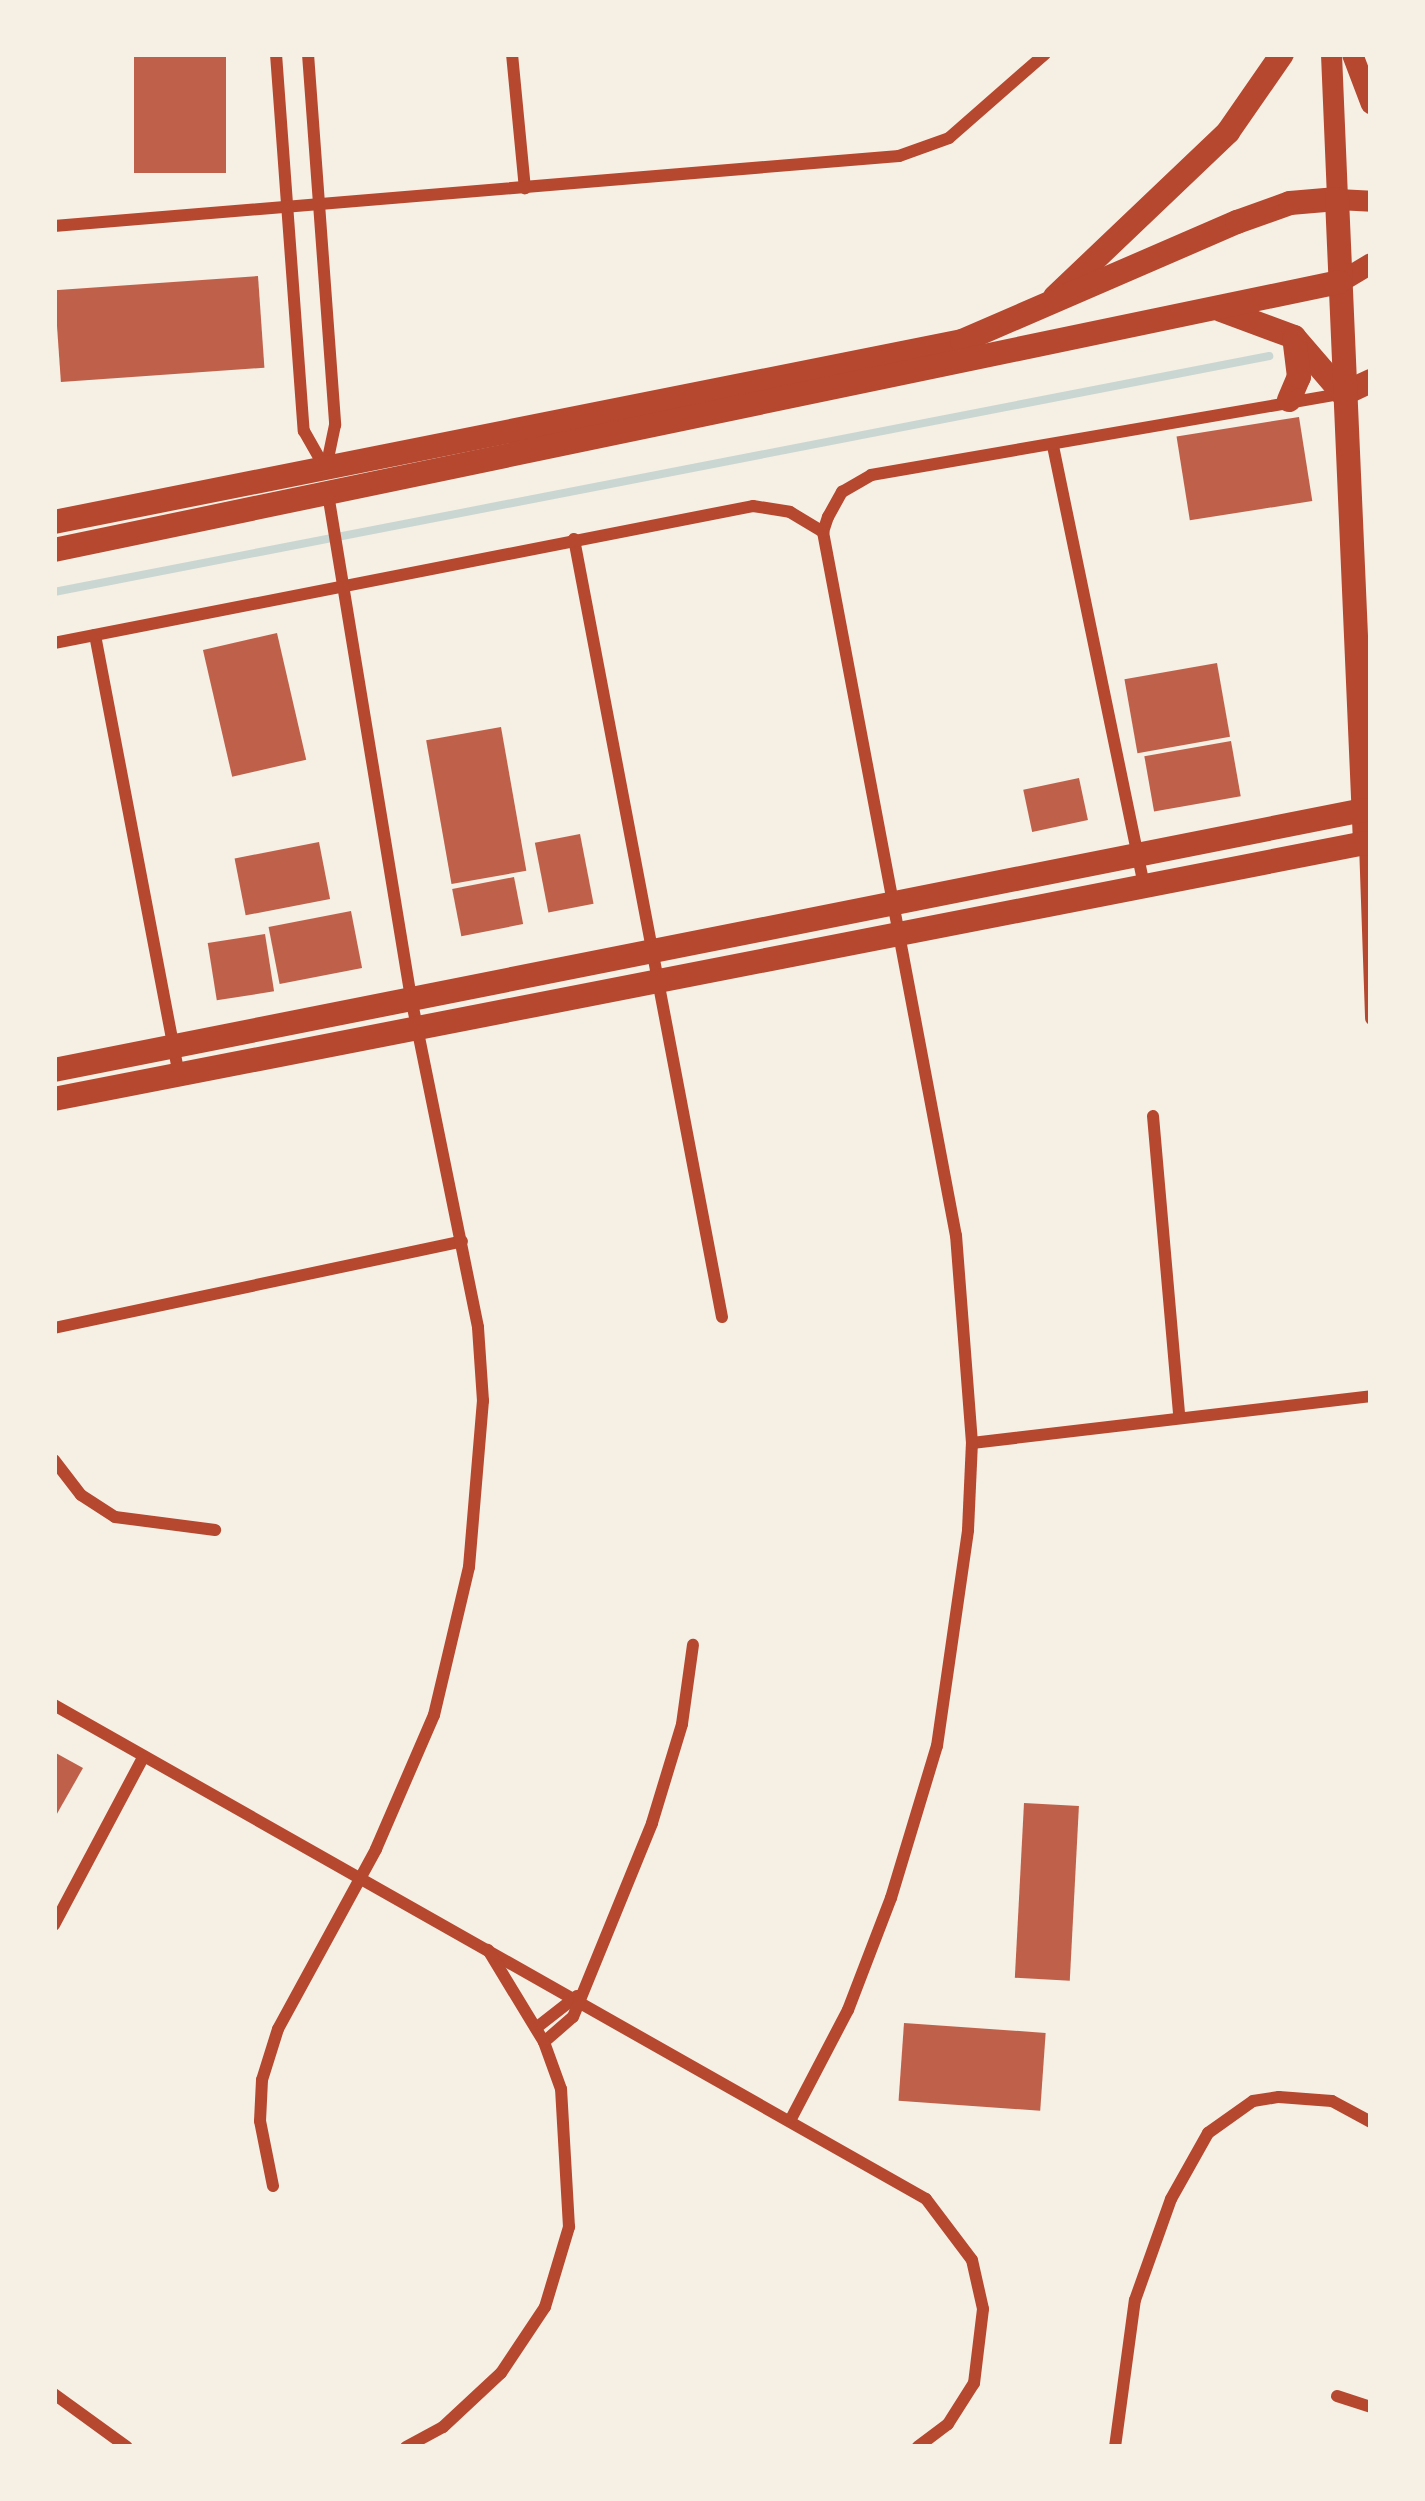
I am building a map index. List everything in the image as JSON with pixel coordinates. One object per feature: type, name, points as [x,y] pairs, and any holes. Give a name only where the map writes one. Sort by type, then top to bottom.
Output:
[{"type":"main road","points":[[1046,306],[1228,132],[1282,54]]},
{"type":"main road","points":[[54,1099],[1143,882],[1365,843],[1331,54]]},
{"type":"main road","points":[[1352,54],[1371,104]]},
{"type":"main road","points":[[54,522],[962,341],[1290,203],[1371,201]]},
{"type":"main road","points":[[54,550],[329,510],[1339,282],[1371,263]]},
{"type":"main road","points":[[1339,282],[1371,285]]},
{"type":"main road","points":[[1219,309],[1294,337],[1343,394]]},
{"type":"main road","points":[[1289,400],[1299,377],[1294,337]]},
{"type":"main road","points":[[1343,394],[1371,381]]},
{"type":"main road","points":[[54,1070],[1363,810]]},
{"type":"street","points":[[276,54],[304,430],[326,469]]},
{"type":"street","points":[[273,2186],[260,2121],[262,2080],[278,2029],[362,1877],[434,1715],[469,1567],[483,1401],[461,1240],[411,998],[329,510],[326,469],[335,425],[308,54]]},
{"type":"street","points":[[512,54],[525,188]]},
{"type":"street","points":[[54,226],[926,149],[1045,54]]},
{"type":"street","points":[[792,2117],[848,2010],[891,1898],[937,1746],[972,1443],[956,1237],[823,532],[832,502],[871,476],[1343,394]]},
{"type":"street","points":[[1052,446],[1143,882]]},
{"type":"street","points":[[54,643],[753,506],[790,512],[823,532]]},
{"type":"street","points":[[574,539],[722,1317]]},
{"type":"street","points":[[95,635],[179,1075]]},
{"type":"street","points":[[1365,843],[1371,1019]]},
{"type":"street","points":[[1153,1116],[1179,1414]]},
{"type":"street","points":[[54,1328],[461,1240]]},
{"type":"street","points":[[972,1443],[1179,1414],[1371,1396]]},
{"type":"street","points":[[54,1460],[81,1495],[115,1517],[215,1530]]},
{"type":"street","points":[[544,2042],[573,2017],[577,1996],[652,1822],[682,1724],[693,1646]]},
{"type":"street","points":[[54,1705],[792,2117],[926,2199],[972,2260],[983,2309],[974,2384],[947,2424],[918,2447]]},
{"type":"street","points":[[54,1925],[144,1756]]},
{"type":"street","points":[[406,2447],[443,2427],[501,2373],[545,2307],[569,2228],[569,2136],[544,2042],[487,1950]]},
{"type":"street","points":[[536,2028],[577,1996]]},
{"type":"street","points":[[1115,2447],[1135,2300],[1171,2199],[1208,2133],[1252,2102],[1279,2097],[1332,2101],[1371,2122]]},
{"type":"street","points":[[54,2394],[127,2447]]},
{"type":"street","points":[[1337,2396],[1371,2407]]},
{"type":"building","points":[[134,54],[226,54],[226,173],[134,173]]},
{"type":"building","points":[[258,276],[264,368],[61,382],[54,290]]},
{"type":"building","points":[[1299,417],[1312,501],[1190,520],[1177,436]]},
{"type":"building","points":[[277,633],[306,760],[232,777],[203,650]]},
{"type":"building","points":[[1217,663],[1230,737],[1137,753],[1124,679]]},
{"type":"building","points":[[501,727],[526,871],[452,884],[426,740]]},
{"type":"building","points":[[1231,741],[1241,796],[1154,811],[1144,756]]},
{"type":"building","points":[[1079,778],[1088,820],[1032,832],[1023,790]]},
{"type":"building","points":[[580,834],[594,904],[548,912],[535,843]]},
{"type":"building","points":[[319,842],[330,899],[246,915],[235,858]]},
{"type":"building","points":[[514,877],[523,924],[461,936],[452,889]]},
{"type":"building","points":[[351,911],[362,968],[280,984],[269,927]]},
{"type":"building","points":[[265,934],[274,991],[217,1000],[208,943]]},
{"type":"building","points":[[54,1752],[83,1768],[54,1819]]},
{"type":"building","points":[[1024,1803],[1079,1806],[1070,1981],[1015,1978]]},
{"type":"building","points":[[904,2023],[1046,2033],[1040,2111],[899,2101]]},
{"type":"waterway","points":[[54,592],[1269,356]]}]
